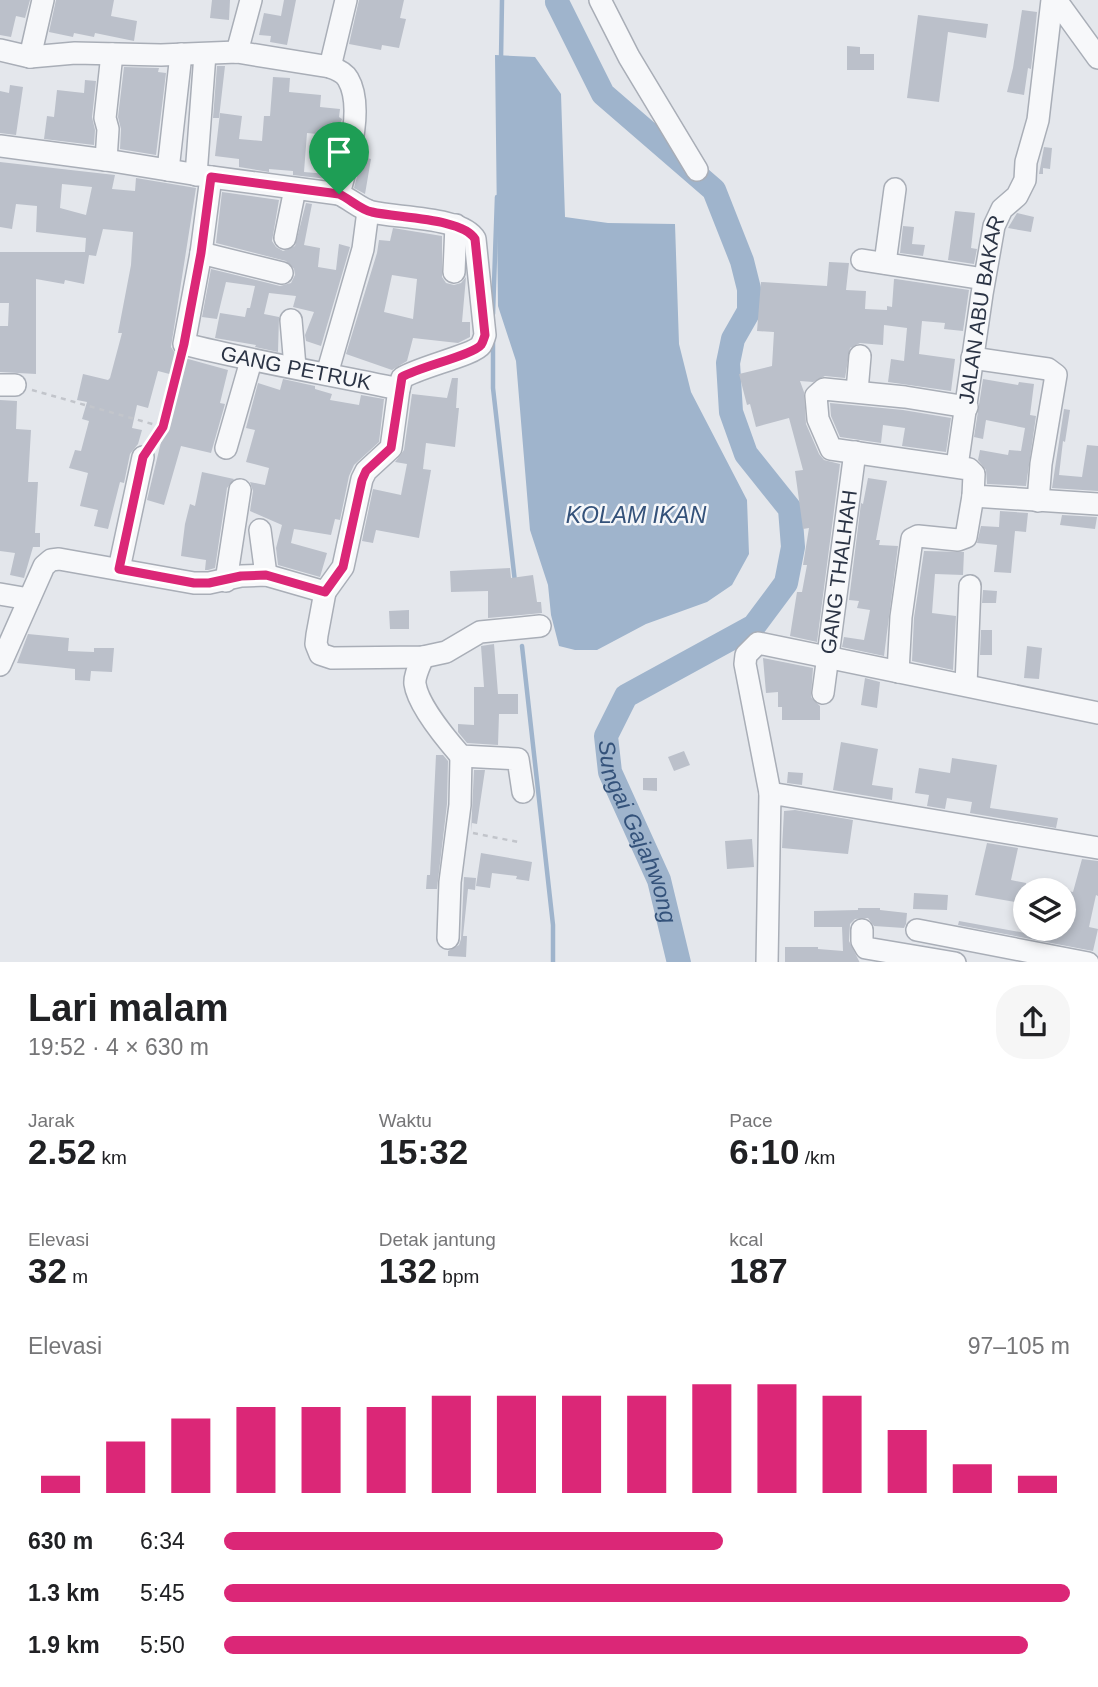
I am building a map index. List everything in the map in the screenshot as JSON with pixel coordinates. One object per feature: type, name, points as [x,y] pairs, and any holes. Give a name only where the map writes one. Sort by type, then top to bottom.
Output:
[{"type":"street","points":[[30,57],[43,0]]},
{"type":"street","points":[[237,52],[251,0]]},
{"type":"street","points":[[330,67],[346,0]]},
{"type":"street","points":[[600,0],[629,57],[697,170]]},
{"type":"street","points":[[1054,0],[1098,58]]},
{"type":"street","name":"JALAN ABU BAKAR","points":[[957,466],[994,226],[1002,209],[1023,188],[1026,180],[1026,162],[1038,120],[1054,0]]},
{"type":"street","points":[[0,50],[30,57],[75,53],[237,52],[339,70],[348,78],[354,99],[355,120],[339,194]]},
{"type":"street","points":[[106,160],[108,129],[105,118],[112,54]]},
{"type":"street","points":[[168,170],[181,54]]},
{"type":"street","points":[[184,344],[201,253],[205,54]]},
{"type":"street","points":[[0,146],[339,194],[368,211],[456,225],[471,232],[475,239],[485,335],[481,346],[471,352],[415,370],[402,377],[399,389]]},
{"type":"street","points":[[285,238],[295,189]]},
{"type":"street","points":[[885,264],[895,189]]},
{"type":"street","points":[[327,374],[363,249],[368,211]]},
{"type":"street","points":[[454,272],[456,225]]},
{"type":"street","points":[[201,253],[282,273]]},
{"type":"street","points":[[862,260],[984,279]]},
{"type":"street","points":[[291,320],[296,367]]},
{"type":"street","name":"GANG PETRUK","points":[[184,344],[251,361],[296,367],[399,389],[391,448],[366,471],[343,567],[325,592]]},
{"type":"street","points":[[857,391],[860,356]]},
{"type":"street","points":[[972,358],[1048,369],[1056,375],[1041,464],[1038,501]]},
{"type":"street","points":[[226,448],[251,361]]},
{"type":"street","points":[[898,672],[901,617],[912,539],[918,536],[958,540],[966,537],[974,474],[969,469],[957,466],[828,447],[818,419],[816,396],[824,389],[857,391],[967,407]]},
{"type":"street","name":"GANG THALHAH","points":[[823,693],[855,452]]},
{"type":"street","points":[[119,569],[143,457]]},
{"type":"street","points":[[226,581],[240,490]]},
{"type":"street","points":[[973,496],[1098,504]]},
{"type":"street","points":[[260,530],[266,575]]},
{"type":"street","points":[[0,666],[44,566],[51,560],[70,560],[194,583],[266,575],[325,592],[316,644],[320,654],[332,658],[423,657],[446,652],[480,632],[540,626]]},
{"type":"street","points":[[966,685],[970,586]]},
{"type":"street","points":[[0,594],[29,599]]},
{"type":"street","points":[[767,962],[770,793],[745,664],[747,655],[758,643],[1098,713]]},
{"type":"street","points":[[423,657],[414,682],[419,696],[439,730],[461,756],[460,805],[450,882],[448,938]]},
{"type":"street","points":[[461,756],[518,759],[523,792]]},
{"type":"street","points":[[770,793],[1098,848]]},
{"type":"street","points":[[862,930],[862,941],[866,948],[892,957],[955,962]]},
{"type":"street","points":[[917,930],[1088,962]]},
{"type":"street","points":[[1096,962],[1098,957]]},
{"type":"path","points":[[143,457],[163,427],[184,344]]},
{"type":"path","points":[[7,385],[163,427]]},
{"type":"path","points":[[455,832],[518,842]]},
{"type":"water","name":"KOLAM IKAN","points":[[495,55],[535,57],[561,94],[565,217],[608,223],[675,224],[679,344],[691,392],[747,500],[749,554],[732,585],[707,602],[646,624],[597,650],[575,650],[559,646],[551,615],[548,585],[530,530],[516,361],[498,306]]},
{"type":"building","points":[[0,0],[30,0],[25,18],[16,16],[11,37],[0,35]]},
{"type":"building","points":[[56,0],[114,0],[111,16],[137,21],[134,41],[95,33],[94,37],[74,33],[73,37],[49,32]]},
{"type":"building","points":[[212,0],[230,0],[229,20],[210,18]]},
{"type":"building","points":[[284,0],[296,0],[287,45],[270,42],[271,36],[259,35],[264,13],[281,16]]},
{"type":"building","points":[[359,0],[404,0],[400,18],[406,19],[399,48],[382,45],[381,50],[349,44]]},
{"type":"building","points":[[1022,10],[1037,12],[1031,69],[1028,68],[1024,95],[1007,92]]},
{"type":"building","points":[[918,15],[988,24],[986,38],[948,32],[939,102],[907,98]]},
{"type":"building","points":[[847,46],[860,47],[860,54],[874,54],[874,70],[847,70]]},
{"type":"building","points":[[217,66],[225,66],[219,118],[213,118]]},
{"type":"building","points":[[124,67],[159,68],[158,72],[166,73],[156,155],[120,149],[121,129],[118,117]]},
{"type":"building","points":[[273,77],[290,78],[289,92],[321,95],[320,107],[340,109],[339,117],[342,119],[337,136],[307,133],[304,172],[327,174],[327,179],[293,175],[293,171],[269,169],[269,172],[239,167],[239,159],[215,156],[220,113],[242,116],[239,139],[262,141],[264,116],[270,116]]},
{"type":"building","points":[[85,80],[96,81],[92,117],[94,145],[44,139],[47,116],[54,117],[57,90],[84,93]]},
{"type":"building","points":[[10,85],[23,87],[16,135],[0,133],[0,91],[9,93]]},
{"type":"building","points":[[1044,147],[1052,148],[1050,169],[1043,168],[1043,174],[1039,174]]},
{"type":"building","points":[[362,157],[371,159],[365,194],[354,188]]},
{"type":"building","points":[[0,162],[115,175],[112,189],[135,191],[136,178],[196,188],[171,347],[181,357],[228,370],[220,403],[225,404],[211,453],[181,446],[164,505],[147,500],[177,376],[158,371],[148,408],[137,405],[132,428],[142,430],[138,444],[130,454],[124,483],[120,482],[108,529],[94,526],[98,510],[80,506],[88,473],[69,468],[75,450],[81,451],[89,421],[82,419],[87,402],[77,400],[83,374],[108,380],[110,378],[122,333],[118,333],[131,265],[133,232],[103,229],[96,256],[89,255],[84,284],[36,279],[36,374],[0,372],[0,326],[8,326],[9,303],[0,303],[0,252],[85,252],[86,238],[36,232],[37,206],[16,204],[12,229],[0,227]],"holes":[[[62,184],[92,187],[86,215],[60,208]]]},
{"type":"building","points":[[222,192],[279,200],[272,241],[283,251],[295,246],[306,203],[312,204],[304,245],[320,248],[318,267],[336,270],[339,244],[350,247],[321,346],[306,341],[305,335],[314,312],[293,307],[296,296],[269,293],[264,314],[279,317],[278,352],[215,338],[220,313],[245,317],[255,286],[226,282],[217,319],[202,317],[211,269],[280,286],[291,283],[295,275],[294,269],[286,261],[216,243]]},
{"type":"building","points":[[955,211],[975,213],[971,248],[977,249],[974,264],[948,260]]},
{"type":"building","points":[[1017,213],[1034,217],[1031,232],[1008,228]]},
{"type":"building","points":[[903,226],[914,227],[912,244],[925,245],[923,256],[900,253]]},
{"type":"building","points":[[393,228],[442,236],[442,277],[446,283],[454,285],[461,283],[466,277],[462,322],[470,322],[470,337],[458,343],[413,338],[407,361],[392,370],[346,354],[379,240],[390,241]],"holes":[[[392,275],[417,279],[413,319],[384,312]]]},
{"type":"building","points":[[829,262],[849,263],[846,290],[866,291],[865,309],[887,310],[887,306],[892,307],[894,279],[969,290],[963,331],[944,329],[945,323],[922,321],[919,354],[955,359],[951,391],[888,382],[891,359],[904,361],[907,328],[884,325],[883,345],[860,343],[850,348],[845,378],[825,376],[813,382],[800,381],[804,392],[806,424],[819,454],[824,460],[840,464],[817,642],[790,636],[797,592],[802,592],[807,565],[803,565],[809,528],[803,529],[795,471],[803,470],[789,418],[756,427],[739,374],[772,366],[774,332],[757,331],[761,282],[827,286]]},
{"type":"building","points":[[452,378],[458,378],[456,408],[459,408],[455,447],[426,443],[423,469],[431,470],[419,538],[376,530],[373,543],[362,541],[373,489],[401,495],[407,464],[395,462],[404,450],[412,394],[447,398]]},
{"type":"building","points":[[283,379],[315,386],[315,389],[332,394],[330,400],[359,405],[361,395],[384,399],[379,442],[354,465],[349,476],[340,520],[335,519],[331,535],[294,529],[291,543],[327,553],[320,577],[278,565],[276,548],[282,525],[250,511],[253,491],[250,482],[265,485],[269,468],[246,462],[255,430],[246,428],[258,383],[280,390]]},
{"type":"building","points":[[983,379],[1018,385],[1019,382],[1034,384],[1030,415],[1036,416],[1026,486],[987,484],[986,470],[978,460],[980,450],[1008,455],[1009,450],[1021,451],[1025,428],[986,420],[983,439],[974,437]]},
{"type":"building","points":[[0,400],[17,401],[16,429],[31,430],[28,482],[38,482],[35,533],[40,533],[40,547],[33,547],[24,578],[10,575],[15,553],[0,551]]},
{"type":"building","points":[[830,403],[951,418],[946,452],[902,446],[905,428],[883,425],[881,443],[840,437],[831,416]]},
{"type":"building","points":[[1064,409],[1070,410],[1059,475],[1082,477],[1087,445],[1098,446],[1098,491],[1052,488]]},
{"type":"building","points":[[202,472],[234,479],[227,488],[215,568],[208,570],[205,570],[206,560],[181,556],[190,504],[195,506]]},
{"type":"building","points":[[868,478],[887,481],[876,540],[880,540],[879,545],[898,546],[884,656],[842,647],[844,637],[864,640],[870,610],[857,608],[859,601],[849,600],[861,503],[863,504]]},
{"type":"building","points":[[1000,511],[1028,513],[1026,532],[1015,531],[1011,573],[994,572],[997,545],[977,543],[981,526],[999,527]]},
{"type":"building","points":[[1062,515],[1097,517],[1095,529],[1060,525]]},
{"type":"building","points":[[924,551],[964,552],[963,575],[935,574],[932,613],[956,616],[953,670],[912,661],[914,618]]},
{"type":"building","points":[[510,568],[511,578],[533,575],[537,602],[541,602],[542,613],[488,618],[488,591],[451,592],[450,571]]},
{"type":"building","points":[[983,590],[997,591],[996,603],[982,603]]},
{"type":"building","points":[[409,610],[409,629],[390,629],[389,611]]},
{"type":"building","points":[[981,630],[992,630],[992,655],[980,655]]},
{"type":"building","points":[[28,634],[69,638],[68,651],[94,652],[94,648],[114,648],[112,672],[91,671],[90,681],[75,680],[75,669],[17,663]]},
{"type":"building","points":[[494,644],[498,694],[518,694],[518,714],[499,714],[498,745],[467,743],[458,732],[458,724],[474,725],[474,687],[484,687],[481,646]]},
{"type":"building","points":[[1027,646],[1042,648],[1039,679],[1024,678]]},
{"type":"building","points":[[763,658],[813,668],[811,697],[820,706],[820,720],[782,720],[782,707],[778,707],[778,692],[766,693]]},
{"type":"building","points":[[865,678],[880,682],[877,708],[861,705]]},
{"type":"building","points":[[841,742],[878,749],[872,785],[893,788],[892,800],[833,790]]},
{"type":"building","points":[[684,751],[690,765],[674,771],[668,757]]},
{"type":"building","points":[[436,755],[443,755],[448,761],[447,804],[437,889],[426,889],[427,875],[430,875]]},
{"type":"building","points":[[952,758],[997,765],[990,808],[1058,818],[1056,828],[970,813],[972,802],[947,798],[945,809],[927,806],[929,795],[915,793],[919,768],[950,773]]},
{"type":"building","points":[[474,770],[485,770],[477,824],[472,823],[471,832]]},
{"type":"building","points":[[788,772],[803,773],[802,785],[787,783]]},
{"type":"building","points":[[643,778],[657,778],[657,791],[643,790]]},
{"type":"building","points":[[795,810],[853,820],[848,854],[782,848],[784,811]]},
{"type":"building","points":[[752,839],[754,867],[727,869],[725,841]]},
{"type":"building","points":[[987,843],[1018,848],[1011,880],[1013,902],[975,895]]},
{"type":"building","points":[[481,853],[532,862],[529,881],[516,879],[517,876],[492,873],[490,888],[476,886]]},
{"type":"building","points":[[1082,859],[1098,861],[1098,896],[1096,895],[1089,927],[1098,929],[1093,951],[1041,941],[1076,941],[1076,881]]},
{"type":"building","points":[[464,877],[476,878],[475,890],[468,889],[463,936],[467,936],[466,957],[448,956],[448,951],[459,945],[461,939]]},
{"type":"building","points":[[914,893],[948,895],[947,910],[913,909]]},
{"type":"building","points":[[880,908],[907,913],[906,924],[904,928],[874,926],[868,918],[855,919],[850,924],[849,941],[860,962],[785,962],[785,947],[818,947],[843,951],[842,927],[814,927],[814,911]]},
{"type":"building","points":[[959,921],[1013,931],[1013,936],[958,925]]},
{"type":"waterway","points":[[501,59],[502,0]]},
{"type":"waterway","name":"Sungai Gajahwong","points":[[557,2],[603,94],[714,190],[742,261],[749,289],[749,311],[733,339],[728,363],[731,412],[746,454],[790,509],[793,547],[786,583],[754,626],[626,696],[606,736],[610,772],[659,880],[679,962]]},
{"type":"waterway","points":[[493,314],[497,197]]},
{"type":"waterway","points":[[493,340],[493,388],[515,582]]},
{"type":"waterway","points":[[522,646],[553,925],[553,962]]},
{"type":"route","points":[[211,177],[339,194],[368,211],[456,225],[471,232],[475,239],[485,335],[481,346],[402,377],[391,448],[366,471],[343,567],[325,592],[266,575],[194,583],[119,569],[143,457],[163,427],[184,344],[201,253],[211,177]]}]
